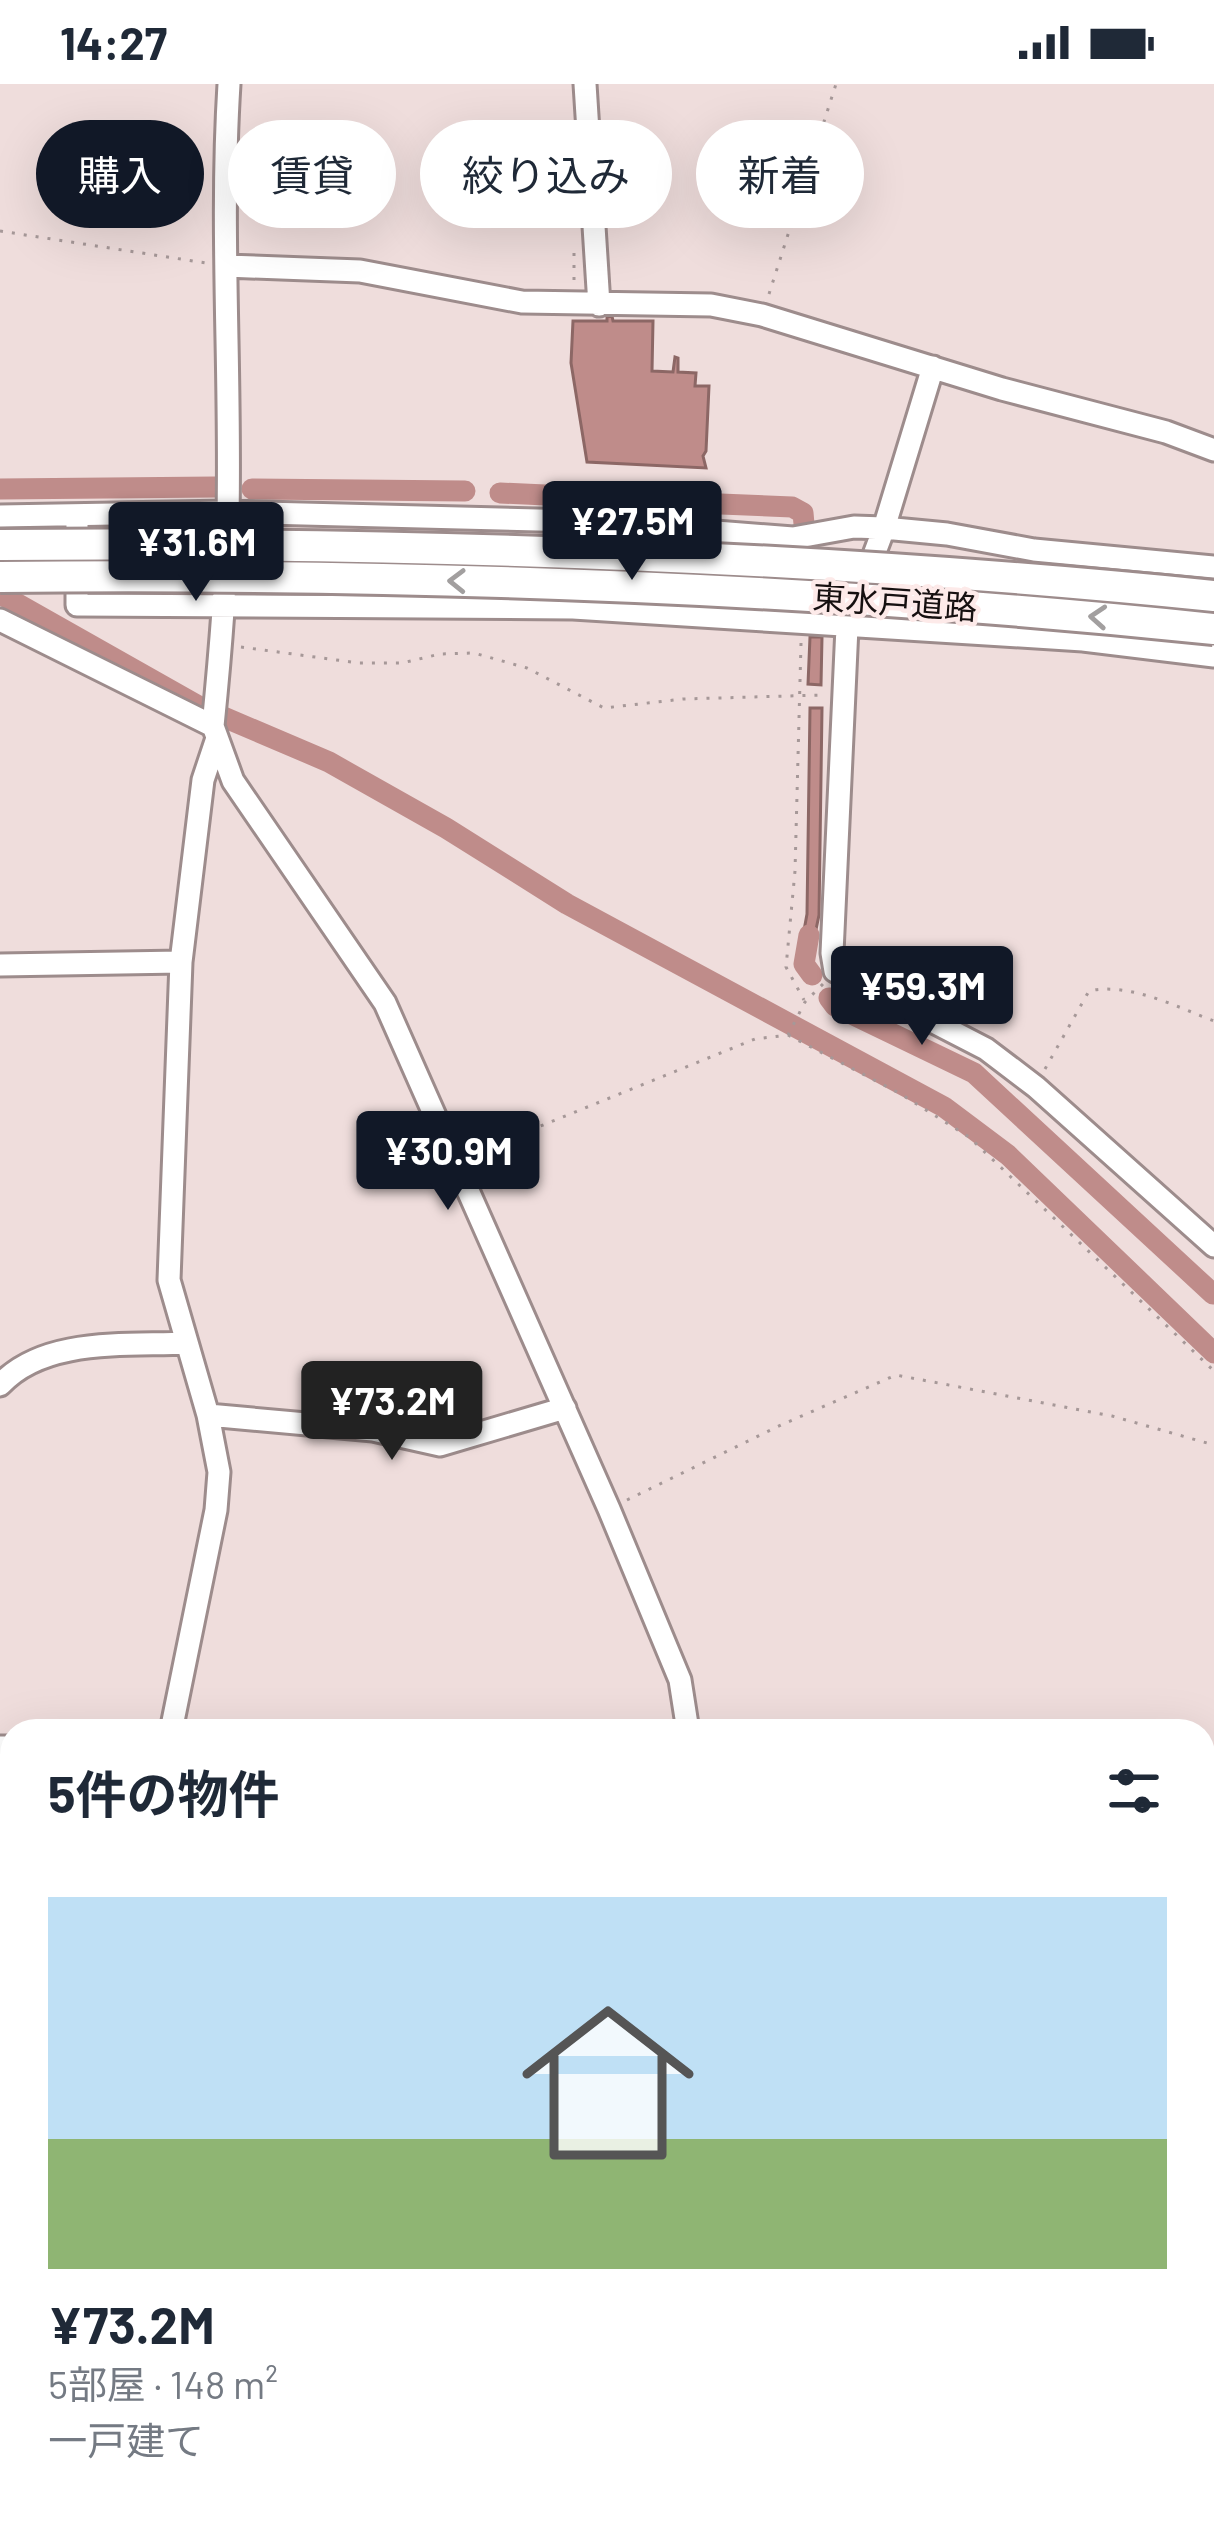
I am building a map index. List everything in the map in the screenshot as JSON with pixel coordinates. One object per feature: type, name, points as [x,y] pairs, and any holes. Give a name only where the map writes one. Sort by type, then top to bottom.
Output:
[{"type":"highway","name":"東水戸道路","points":[[0,545],[506,549],[791,562],[1214,596]]},
{"type":"highway","name":"東水戸道路","points":[[0,577],[216,575],[483,581],[791,595],[1214,628]]},
{"type":"street","points":[[173,1719],[216,1510],[218,1472],[208,1415],[169,1280],[181,962],[222,645],[228,512],[230,84]]},
{"type":"street","points":[[585,84],[598,305]]},
{"type":"street","points":[[226,266],[360,271],[522,302],[711,305],[763,315],[1214,450]]},
{"type":"street","points":[[933,367],[884,528],[847,628],[832,953],[836,971],[986,1049],[1036,1087],[1214,1246]]},
{"type":"street","points":[[0,516],[228,512],[577,521],[793,538],[854,527],[884,528],[1034,550],[1214,568]]},
{"type":"street","points":[[77,514],[77,605],[573,608],[1083,640],[1214,656]]},
{"type":"street","points":[[0,620],[214,722],[233,782],[385,1003],[609,1509],[680,1679],[686,1719]]},
{"type":"street","points":[[0,965],[181,962]]},
{"type":"street","points":[[0,1385],[41,1358],[64,1352],[186,1343]]},
{"type":"street","points":[[208,1415],[373,1430],[440,1445],[565,1408]]},
{"type":"path","points":[[763,315],[836,84]]},
{"type":"path","points":[[0,231],[226,266]]},
{"type":"path","points":[[802,624],[795,871],[786,968],[805,1002]]},
{"type":"path","points":[[222,645],[359,663],[402,663],[440,654],[474,653],[526,668],[604,708],[683,698],[842,695]]},
{"type":"path","points":[[788,1035],[805,1002],[836,971]]},
{"type":"path","points":[[1036,1087],[1089,991],[1102,988],[1158,999],[1214,1021]]},
{"type":"path","points":[[456,1160],[755,1040],[788,1035],[899,1093],[969,1137],[1214,1372]]},
{"type":"path","points":[[609,1509],[896,1375],[1112,1417],[1214,1445]]},
{"type":"shaded area","points":[[612,316],[613,321],[653,321],[652,371],[673,372],[675,357],[678,372],[696,373],[695,386],[709,386],[706,468],[587,462],[571,363],[573,321],[607,321]]},
{"type":"shaded area","points":[[810,637],[822,637],[821,685],[808,684]]},
{"type":"shaded area","points":[[810,708],[822,708],[819,915],[809,963],[798,963],[807,914]]},
{"type":"waterway","points":[[0,489],[215,487]]},
{"type":"waterway","points":[[252,489],[465,491]]},
{"type":"waterway","points":[[500,493],[567,496]]},
{"type":"waterway","points":[[597,499],[792,507],[803,513],[804,524]]},
{"type":"waterway","points":[[0,594],[200,707],[329,762],[567,904],[944,1107],[1008,1155],[1214,1353]]},
{"type":"waterway","points":[[809,935],[804,964],[812,975]]},
{"type":"waterway","points":[[829,998],[835,1006],[974,1073],[1213,1294]]}]
